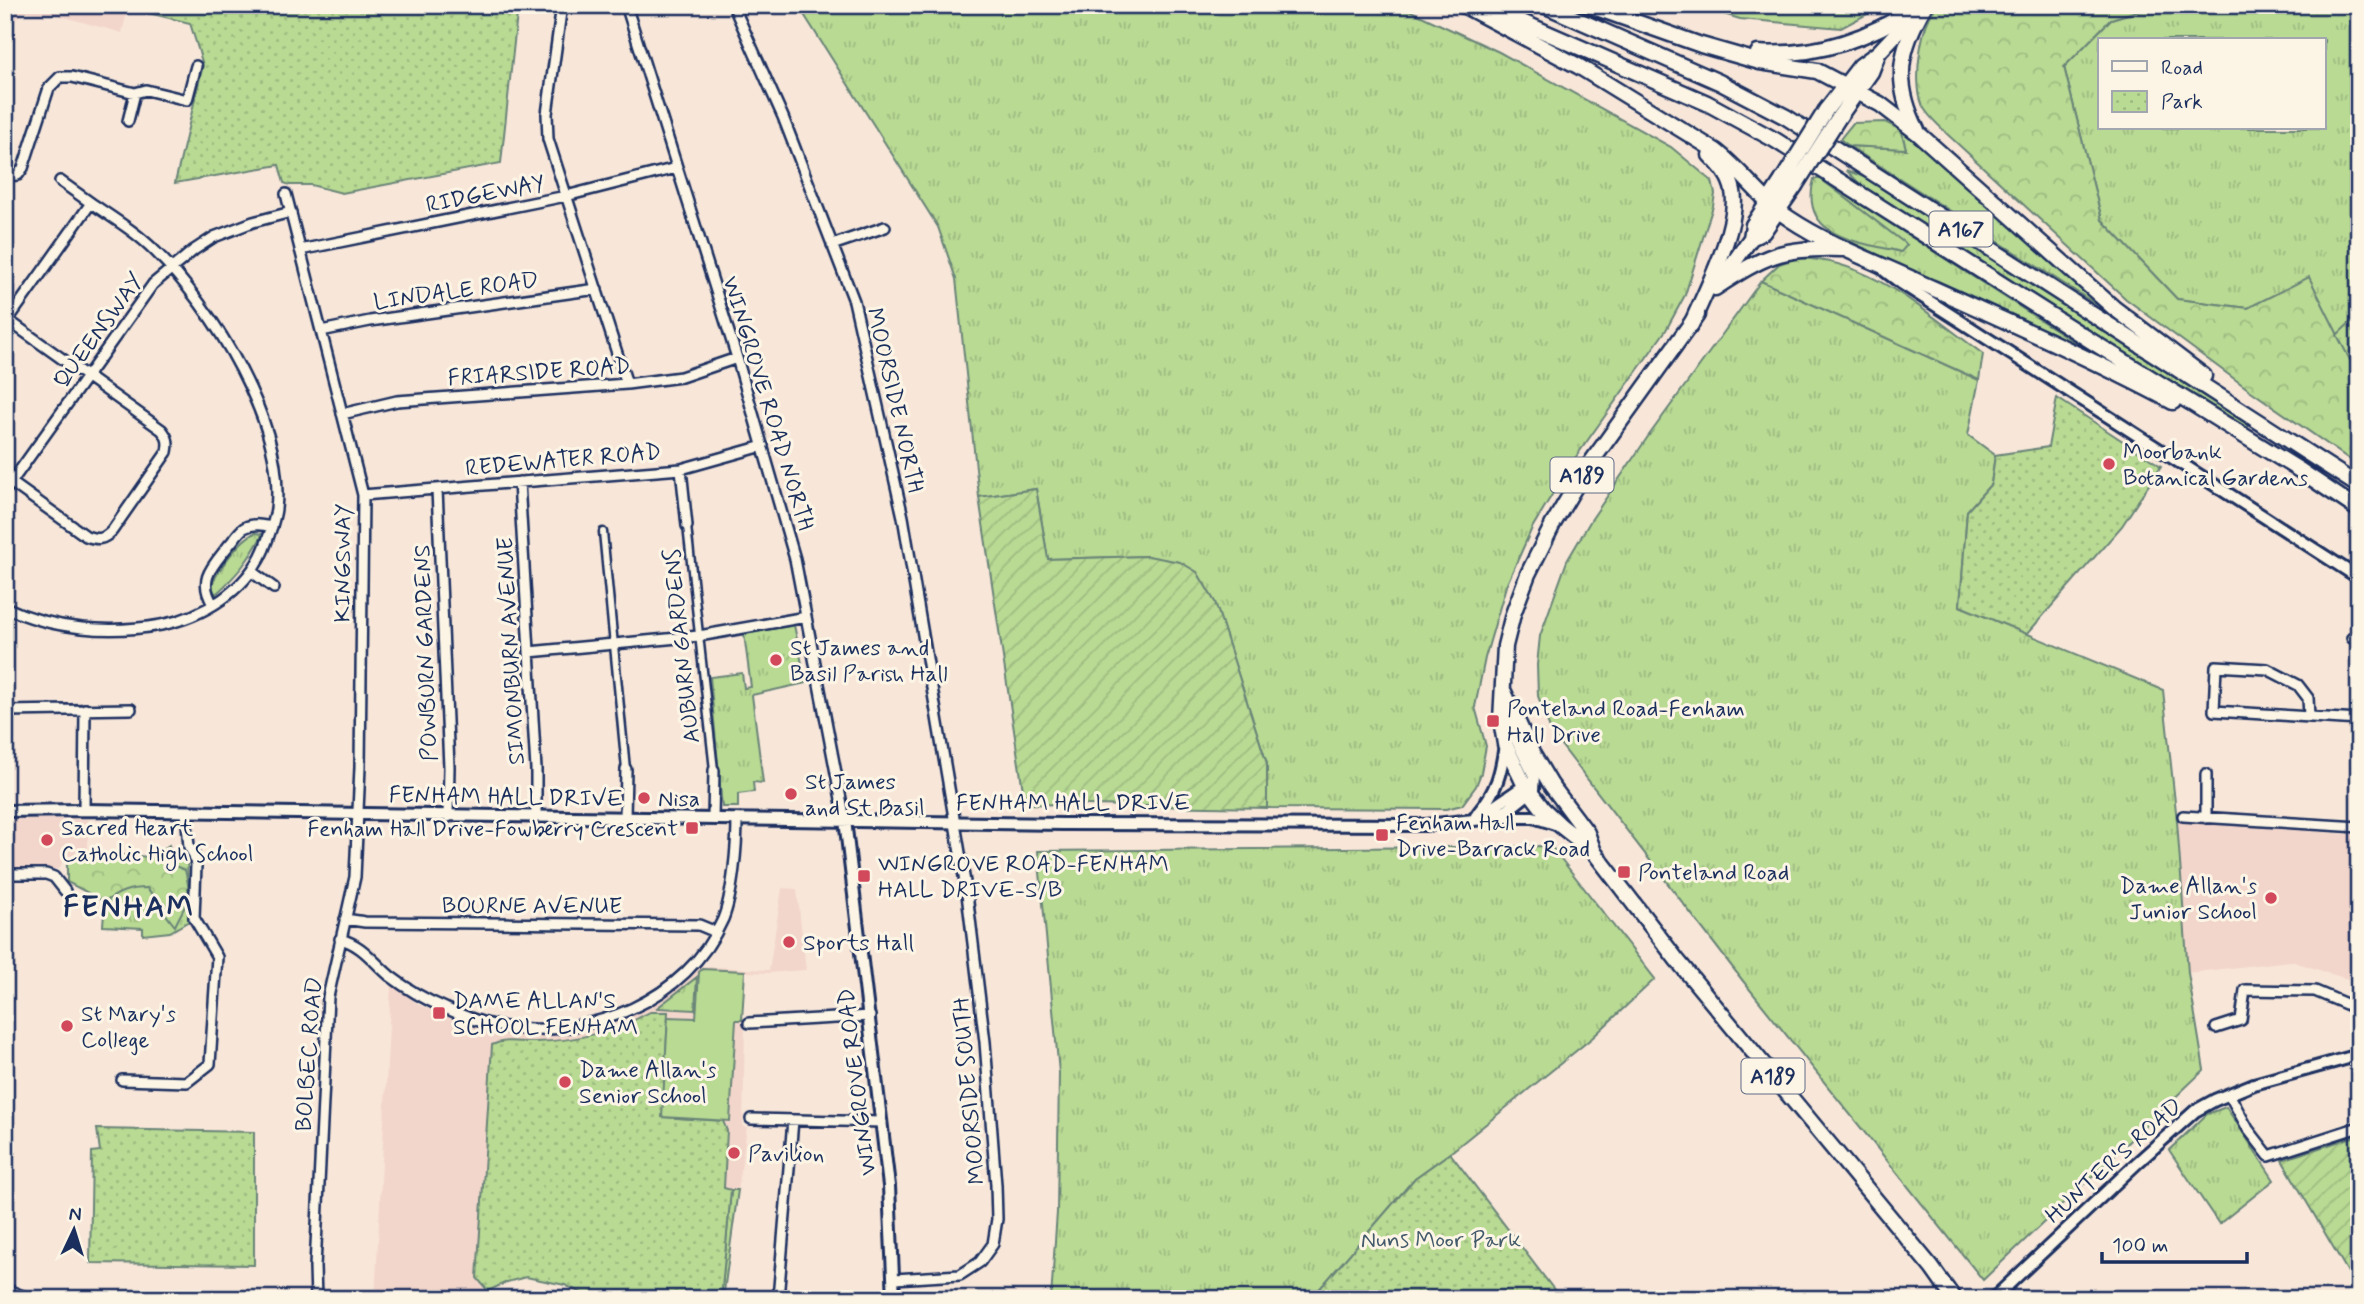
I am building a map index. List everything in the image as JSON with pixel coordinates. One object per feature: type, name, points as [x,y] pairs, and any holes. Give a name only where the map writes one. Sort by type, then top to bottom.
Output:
[{"type":"main road","points":[[1464,5],[1578,66],[1690,134],[1733,164],[1774,206],[1798,225],[2109,368],[2301,471]]},
{"type":"main road","name":"A167","points":[[1483,5],[1707,103],[1775,140],[2359,510]]},
{"type":"main road","name":"A167","points":[[1544,5],[1719,82],[1786,117],[2359,486]]},
{"type":"main road","points":[[1588,5],[1701,45],[1760,62],[1817,71],[1880,104],[1919,134],[2114,308],[2304,451]]},
{"type":"main road","points":[[1919,134],[1906,104],[1902,66],[1910,31],[1922,5]]},
{"type":"main road","points":[[1701,45],[1772,54],[1821,50],[1874,33],[1922,5]]},
{"type":"main road","name":"A189","points":[[1922,5],[1878,53],[1860,66],[1851,88],[1832,113],[1774,206],[1753,225],[1751,238],[1582,475],[1553,524],[1528,574],[1509,627],[1503,663],[1505,695],[1501,720],[1505,744],[1549,816],[1594,852],[1677,960],[1932,1268],[1954,1299]]},
{"type":"main road","points":[[1690,134],[1723,168],[1731,183],[1734,199],[1733,214],[1723,251],[1691,325]]},
{"type":"main road","points":[[1715,288],[1753,264],[1775,254],[1799,249],[1847,249]]},
{"type":"main road","name":"A189","points":[[1505,695],[1532,753],[1551,785],[1587,834],[1594,852]]},
{"type":"street","points":[[567,5],[561,12],[547,114],[548,139],[627,384]]},
{"type":"street","name":"WINGROVE ROAD NORTH","points":[[626,5],[737,358],[795,559],[845,820]]},
{"type":"street","name":"MOORSIDE NORTH","points":[[733,5],[783,117],[854,301],[897,490],[957,822]]},
{"type":"street","points":[[5,176],[12,177],[21,172],[49,88],[60,77],[72,77],[135,93],[146,90],[187,100],[195,66]]},
{"type":"street","points":[[128,121],[135,93]]},
{"type":"street","name":"RIDGEWAY","points":[[300,250],[566,196],[676,168]]},
{"type":"street","points":[[5,607],[35,620],[104,630],[142,628],[183,621],[240,586],[252,572],[261,556],[276,509],[276,491],[267,436],[258,405],[213,323],[172,268],[153,249],[60,181]]},
{"type":"street","name":"KINGSWAY","points":[[286,194],[363,495],[358,815]]},
{"type":"street","points":[[7,484],[86,536],[97,540],[106,537],[112,530],[167,452],[168,438],[162,430],[7,319],[91,203]]},
{"type":"street","name":"QUEENSWAY","points":[[7,484],[153,284],[214,237],[253,222],[291,212]]},
{"type":"street","points":[[832,245],[885,227]]},
{"type":"street","points":[[1872,260],[1901,284],[2359,578]]},
{"type":"street","name":"LINDALE ROAD","points":[[321,331],[370,321],[597,289]]},
{"type":"street","name":"FRIARSIDE ROAD","points":[[342,414],[397,401],[627,384],[681,377],[737,358]]},
{"type":"street","name":"REDEWATER ROAD","points":[[363,495],[681,469],[763,446]]},
{"type":"street","name":"AUBURN GARDENS","points":[[681,469],[714,770],[713,819]]},
{"type":"street","name":"SIMONBURN AVENUE","points":[[519,482],[536,769],[536,817]]},
{"type":"street","name":"POWBURN GARDENS","points":[[437,489],[449,767],[448,817]]},
{"type":"street","points":[[213,604],[206,592],[206,580],[212,566],[243,529],[261,524],[272,527]]},
{"type":"street","points":[[603,532],[626,769],[625,819]]},
{"type":"street","points":[[252,572],[274,588]]},
{"type":"street","points":[[530,652],[699,636],[806,617]]},
{"type":"street","points":[[2309,716],[2308,698],[2298,685],[2267,669],[2216,666],[2214,711],[2359,720]]},
{"type":"street","points":[[1505,695],[1511,729],[1530,786]]},
{"type":"street","points":[[83,810],[85,709]]},
{"type":"street","points":[[5,711],[131,709]]},
{"type":"street","points":[[1471,819],[1495,790],[1505,744]]},
{"type":"street","points":[[2206,774],[2206,818]]},
{"type":"street","points":[[1471,819],[1530,786],[1551,785]]},
{"type":"street","name":"FENHAM HALL DRIVE","points":[[5,811],[1365,825],[1493,817],[1530,786]]},
{"type":"street","points":[[122,1080],[187,1082],[210,1064],[217,957],[194,918],[196,865],[189,847],[186,812]]},
{"type":"street","name":"BOLBEC ROAD","points":[[316,1299],[315,1267],[328,997],[355,877],[358,815]]},
{"type":"street","points":[[2183,816],[2359,827]]},
{"type":"street","points":[[1493,817],[1533,817],[1561,827]]},
{"type":"street","points":[[340,939],[354,943],[390,975],[417,994],[443,1008],[496,1026],[539,1030],[578,1026],[618,1016],[672,985],[695,962],[716,932],[727,904],[735,855],[737,819]]},
{"type":"street","name":"WINGROVE ROAD","points":[[845,820],[889,1186],[894,1299]]},
{"type":"street","name":"MOORSIDE SOUTH","points":[[894,1279],[960,1275],[980,1262],[993,1244],[997,1219],[985,1042],[957,822]]},
{"type":"street","points":[[5,874],[46,874],[54,877],[65,891]]},
{"type":"street","name":"BOURNE AVENUE","points":[[345,919],[365,922],[699,925],[716,932]]},
{"type":"street","points":[[2216,1028],[2241,1020],[2245,989],[2315,991],[2353,1007],[2359,1030]]},
{"type":"street","points":[[749,1023],[870,1016]]},
{"type":"street","name":"HUNTER'S ROAD","points":[[1993,1299],[2195,1111],[2254,1084],[2359,1055]]},
{"type":"street","points":[[2229,1094],[2248,1129],[2269,1156],[2359,1126]]},
{"type":"street","points":[[751,1119],[882,1122]]},
{"type":"street","points":[[778,1299],[793,1120]]},
{"type":"street","points":[[5,1289],[30,1299]]},
{"type":"shaded area","points":[[5,5],[129,5],[122,33],[49,13],[24,12],[5,29]]},
{"type":"shaded area","name":"Sacred Heart Catholic High School","points":[[5,819],[88,819],[88,854],[64,857],[60,869],[5,869]]},
{"type":"shaded area","name":"Dame Allan's Junior School","points":[[2177,821],[2359,835],[2359,983],[2291,961],[2188,973]]},
{"type":"shaded area","name":"Dame Allan's Senior School","points":[[782,888],[797,889],[806,970],[745,972],[742,1020],[745,1031],[743,1127],[747,1127],[723,1299],[594,1299],[565,1285],[526,1277],[507,1282],[473,1299],[375,1299],[391,984],[419,1005],[470,1027],[529,1036],[586,1031],[640,1011],[663,997],[700,966],[769,970]]},
{"type":"green space","points":[[129,5],[518,5],[501,163],[342,193],[311,185],[284,183],[279,165],[175,183],[203,65],[190,23],[128,8]]},
{"type":"green space","points":[[798,5],[1398,5],[1499,52],[1671,147],[1712,181],[1715,194],[1713,206],[1685,295],[1666,330],[1568,468],[1532,528],[1506,586],[1485,658],[1475,707],[1486,746],[1481,773],[1476,786],[1462,805],[1446,809],[1267,808],[1267,764],[1215,603],[1197,572],[1148,556],[1048,559],[1036,489],[979,497],[956,279],[938,227]]},
{"type":"green space","points":[[1694,5],[1884,5],[1841,28],[1740,19]]},
{"type":"green space","points":[[1938,5],[2157,5],[2111,19],[2064,67],[2102,220],[2177,299],[2248,308],[2309,277],[2359,377],[2359,466],[2126,299],[1932,119],[1919,94],[1918,67],[1927,25]]},
{"type":"green space","points":[[2157,5],[2359,5],[2359,377],[2309,278],[2248,308],[2177,299],[2102,220],[2064,67],[2111,19]]},
{"type":"green space","points":[[1885,122],[1901,130],[1906,149],[1849,146],[1840,139],[1853,123]]},
{"type":"green space","points":[[1901,130],[1921,142],[2100,301],[2097,305],[1849,146],[1906,149]]},
{"type":"green space","points":[[1846,170],[1874,181],[2249,425],[2247,428],[2132,360],[1865,189]]},
{"type":"green space","points":[[1814,179],[1821,179],[1907,245],[1901,252],[1836,234],[1815,214],[1811,199]]},
{"type":"green space","points":[[1821,179],[2098,357],[1838,236],[1901,252]]},
{"type":"green space","points":[[1794,259],[1820,260],[1845,266],[1918,305],[1983,354],[1979,380],[1761,281],[1779,264]]},
{"type":"green space","points":[[1761,281],[1979,380],[1968,435],[1995,455],[1991,484],[1967,511],[1960,606],[2163,690],[2177,821],[2188,973],[2204,1070],[1983,1280],[1743,981],[1551,732],[1538,696],[1540,636],[1567,561],[1591,520],[1647,438]]},
{"type":"green space","points":[[2359,314],[2359,377],[2337,335]]},
{"type":"green space","points":[[2057,398],[2161,466],[2122,526],[2027,634],[1960,606],[1967,511],[1991,484],[1995,455],[2048,447]]},
{"type":"green space","points":[[1036,489],[1048,559],[1148,556],[1180,562],[1197,572],[1215,602],[1267,764],[1267,808],[1025,804],[979,497]]},
{"type":"green space","points":[[255,533],[263,534],[253,552],[216,594],[211,588],[223,566],[242,542]]},
{"type":"green space","points":[[794,625],[806,683],[752,695],[763,783],[753,782],[754,792],[738,794],[738,807],[722,807],[710,677],[742,673],[744,688],[751,687],[744,634]]},
{"type":"green space","points":[[169,845],[175,866],[185,870],[189,894],[175,926],[147,888],[124,891],[105,902],[67,882],[67,861],[94,856],[151,857]]},
{"type":"green space","points":[[1551,846],[1655,979],[1592,1038],[1450,1153],[1415,1178],[1311,1299],[1051,1299],[1057,1212],[1059,1073],[1038,851]]},
{"type":"green space","points":[[187,853],[189,921],[170,932],[143,935],[143,928],[103,926],[106,906],[112,893],[121,884],[159,869]]},
{"type":"green space","points":[[702,969],[745,971],[742,1020],[736,1020],[730,1121],[662,1117],[668,1017],[696,1018],[699,972]]},
{"type":"green space","points":[[697,977],[695,1010],[657,1008]]},
{"type":"green space","points":[[650,1012],[668,1012],[663,1117],[723,1121],[727,1131],[724,1188],[731,1190],[721,1299],[594,1299],[565,1285],[526,1277],[488,1291],[477,1278],[492,1045],[508,1041],[551,1041],[580,1037],[623,1025]]},
{"type":"green space","points":[[2226,1107],[2274,1180],[2219,1224],[2169,1150],[2207,1114]]},
{"type":"green space","points":[[97,1129],[254,1132],[254,1265],[90,1263],[92,1152],[100,1151]]},
{"type":"green space","points":[[2359,1135],[2359,1291],[2282,1160]]},
{"type":"green space","name":"Nuns Moor Park","points":[[1450,1153],[1561,1299],[1311,1299],[1415,1178]]},
{"type":"green space","points":[[731,1190],[738,1190],[721,1299]]},
{"type":"place","name":"Moorbank Botanical Gardens","points":[[2109,464]]},
{"type":"place","name":"St James and Basil Parish Hall","points":[[776,660]]},
{"type":"place","name":"Ponteland Road-Fenham Hall Drive","points":[[1493,721]]},
{"type":"place","name":"St James and St Basil","points":[[791,794]]},
{"type":"place","name":"Nisa","points":[[644,798]]},
{"type":"place","name":"Fenham Hall Drive-Fowberry Crescent","points":[[692,828]]},
{"type":"place","name":"Fenham Hall Drive-Barrack Road","points":[[1382,835]]},
{"type":"place","name":"Sacred Heart Catholic High School","points":[[47,840]]},
{"type":"place","name":"Ponteland Road","points":[[1624,872]]},
{"type":"place","name":"WINGROVE ROAD-FENHAM HALL DRIVE-S/B","points":[[864,876]]},
{"type":"place","name":"Dame Allan's Junior School","points":[[2271,898]]},
{"type":"place","name":"Sports Hall","points":[[789,942]]},
{"type":"place","name":"DAME ALLAN'S SCHOOL FENHAM","points":[[439,1013]]},
{"type":"place","name":"St Mary's College","points":[[67,1026]]},
{"type":"place","name":"Dame Allan's Senior School","points":[[565,1082]]},
{"type":"place","name":"Pavilion","points":[[734,1153]]},
{"type":"district","name":"FENHAM","points":[[129,906]]}]
